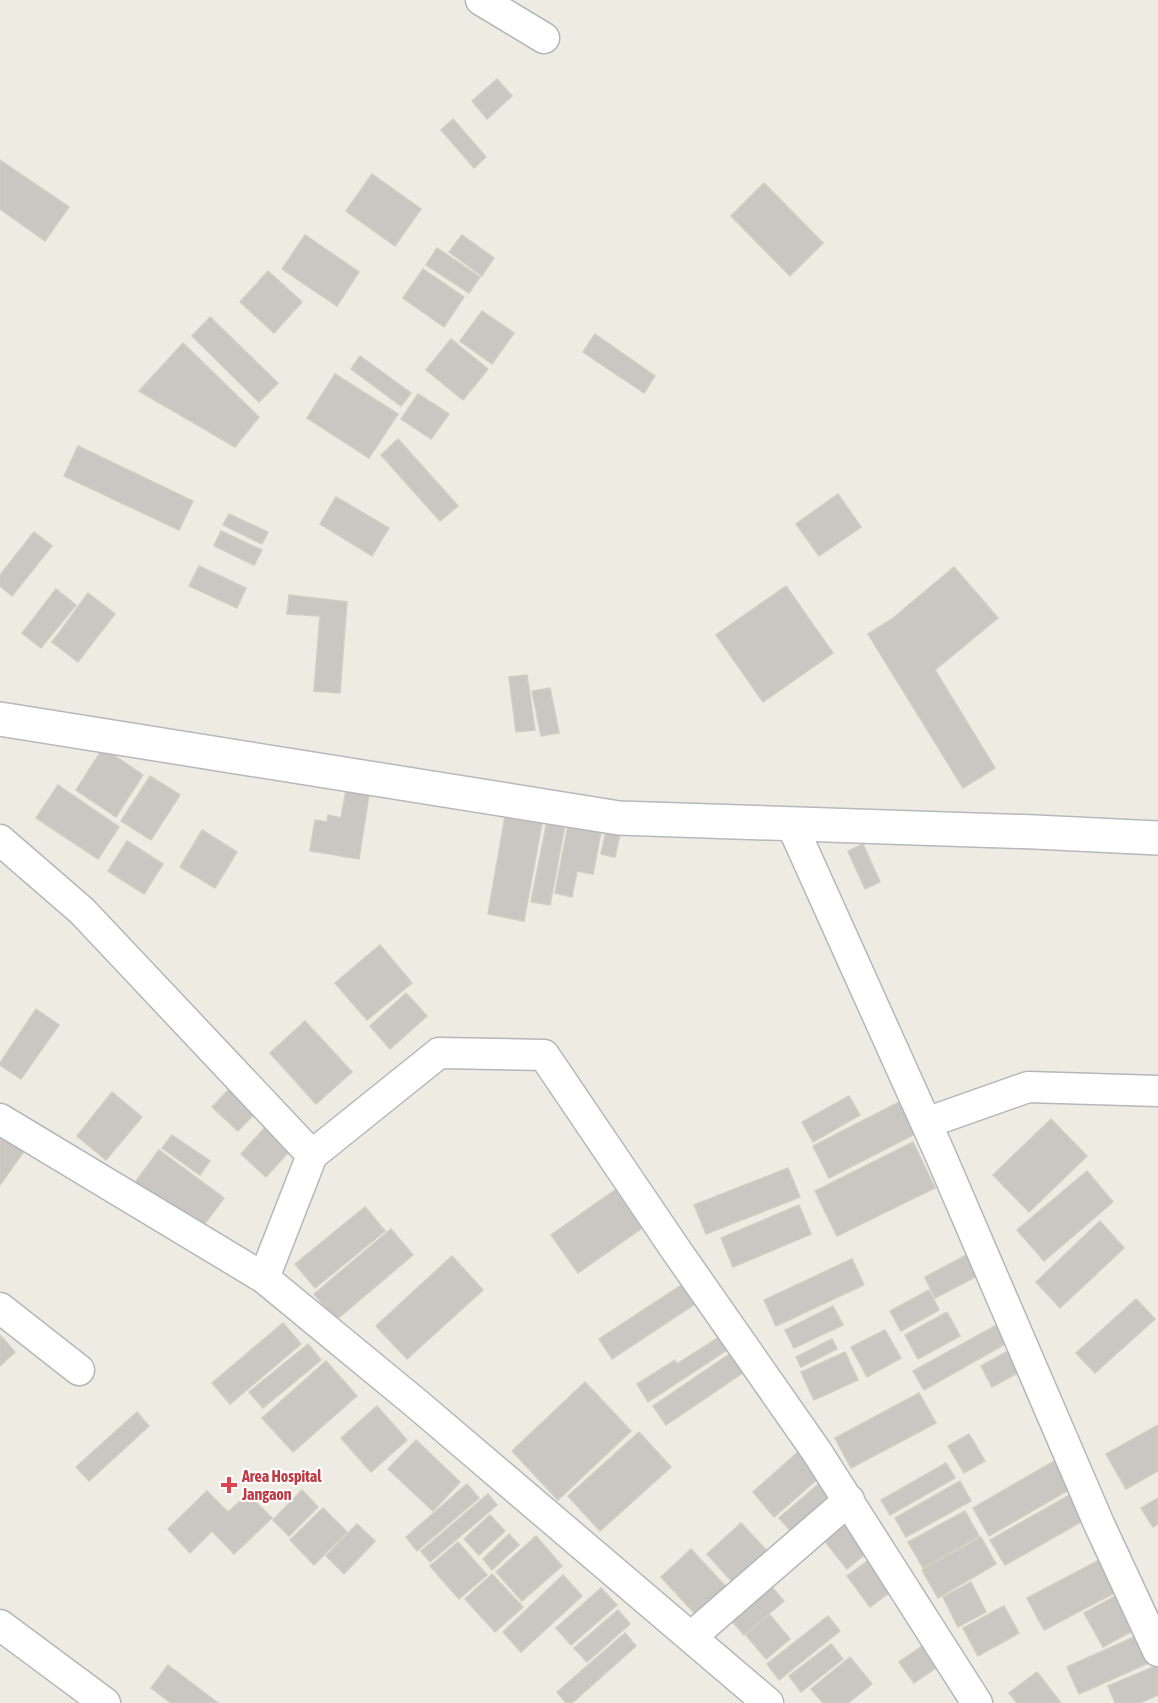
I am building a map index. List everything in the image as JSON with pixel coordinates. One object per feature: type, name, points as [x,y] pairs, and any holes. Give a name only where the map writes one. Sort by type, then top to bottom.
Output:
[{"type":"street","points":[[481,0],[544,38]]},
{"type":"street","points":[[0,719],[619,818],[791,822],[1158,838]]},
{"type":"street","points":[[791,822],[926,1122],[1099,1524],[1158,1652]]},
{"type":"street","points":[[0,840],[82,911],[312,1155]]},
{"type":"street","points":[[264,1278],[312,1155],[439,1053],[544,1055],[849,1500],[977,1703]]},
{"type":"street","points":[[926,1122],[1028,1087],[1158,1091]]},
{"type":"street","points":[[0,1119],[264,1278],[417,1404],[768,1703]]},
{"type":"street","points":[[0,1308],[79,1370]]},
{"type":"street","points":[[691,1637],[849,1500]]},
{"type":"street","points":[[0,1625],[105,1703]]},
{"type":"building","points":[[497,79],[512,96],[487,119],[472,101]]},
{"type":"building","points":[[453,119],[486,157],[474,168],[441,130]]},
{"type":"building","points":[[0,160],[69,207],[45,241],[0,209]]},
{"type":"building","points":[[372,174],[421,209],[395,246],[346,211]]},
{"type":"building","points":[[764,183],[823,243],[790,276],[731,216]]},
{"type":"building","points":[[305,235],[359,272],[337,306],[282,269]]},
{"type":"building","points":[[462,235],[494,258],[482,276],[449,252]]},
{"type":"building","points":[[437,248],[480,277],[469,293],[426,265]]},
{"type":"building","points":[[423,269],[464,297],[444,327],[403,298]]},
{"type":"building","points":[[268,271],[302,302],[274,333],[240,302]]},
{"type":"building","points":[[482,311],[514,333],[492,364],[460,341]]},
{"type":"building","points":[[210,317],[278,383],[259,402],[192,336]]},
{"type":"building","points":[[595,334],[655,376],[644,393],[583,352]]},
{"type":"building","points":[[451,339],[488,369],[463,400],[426,370]]},
{"type":"building","points":[[183,343],[259,417],[235,447],[139,391]]},
{"type":"building","points":[[360,356],[411,393],[401,406],[351,369]]},
{"type":"building","points":[[335,374],[398,414],[369,458],[307,418]]},
{"type":"building","points":[[418,394],[449,414],[431,439],[401,419]]},
{"type":"building","points":[[398,439],[458,506],[440,521],[381,455]]},
{"type":"building","points":[[78,446],[193,501],[179,530],[64,476]]},
{"type":"building","points":[[838,494],[861,527],[819,556],[796,524]]},
{"type":"building","points":[[336,497],[389,528],[372,556],[320,524]]},
{"type":"building","points":[[229,514],[268,532],[262,544],[223,525]]},
{"type":"building","points":[[221,531],[262,550],[254,565],[214,546]]},
{"type":"building","points":[[34,532],[52,546],[12,596],[0,586],[0,575]]},
{"type":"building","points":[[199,566],[246,588],[237,608],[189,586]]},
{"type":"building","points":[[954,567],[998,618],[935,670],[995,768],[963,788],[868,634],[892,619]]},
{"type":"building","points":[[786,586],[833,653],[763,702],[716,635]]},
{"type":"building","points":[[56,589],[76,605],[41,648],[22,633]]},
{"type":"building","points":[[88,593],[115,614],[78,662],[52,642]]},
{"type":"building","points":[[289,595],[347,602],[340,693],[314,691],[320,616],[287,614]]},
{"type":"building","points":[[527,675],[535,730],[516,732],[509,677]]},
{"type":"building","points":[[550,688],[559,733],[541,736],[532,691]]},
{"type":"building","points":[[103,748],[143,775],[116,817],[76,790]]},
{"type":"building","points":[[150,776],[180,795],[151,840],[121,821]]},
{"type":"building","points":[[347,784],[370,788],[359,859],[310,851],[315,820],[327,822],[328,815],[341,818]]},
{"type":"building","points":[[58,785],[119,827],[98,859],[36,818]]},
{"type":"building","points":[[506,811],[543,818],[524,921],[488,914]]},
{"type":"building","points":[[547,821],[565,825],[550,905],[531,902]]},
{"type":"building","points":[[568,825],[601,832],[593,874],[577,871],[572,897],[555,893]]},
{"type":"building","points":[[202,830],[237,852],[215,888],[180,867]]},
{"type":"building","points":[[606,831],[620,834],[615,857],[601,854]]},
{"type":"building","points":[[127,841],[163,864],[144,894],[108,871]]},
{"type":"building","points":[[863,844],[880,882],[865,889],[848,851]]},
{"type":"building","points":[[380,945],[412,983],[367,1020],[335,983]]},
{"type":"building","points":[[406,993],[427,1016],[390,1049],[370,1026]]},
{"type":"building","points":[[36,1009],[59,1025],[21,1079],[0,1063]]},
{"type":"building","points":[[305,1021],[352,1072],[316,1104],[270,1053]]},
{"type":"building","points":[[235,1083],[260,1108],[238,1131],[212,1107]]},
{"type":"building","points":[[112,1092],[142,1117],[106,1160],[77,1136]]},
{"type":"building","points":[[849,1096],[860,1115],[813,1142],[802,1122]]},
{"type":"building","points":[[907,1098],[923,1130],[829,1178],[813,1146]]},
{"type":"building","points":[[1051,1119],[1087,1156],[1029,1212],[993,1175]]},
{"type":"building","points":[[270,1122],[295,1145],[266,1177],[241,1154]]},
{"type":"building","points":[[0,1131],[27,1147],[0,1185]]},
{"type":"building","points":[[172,1135],[210,1161],[200,1175],[162,1148]]},
{"type":"building","points":[[913,1142],[935,1188],[837,1236],[815,1191]]},
{"type":"building","points":[[159,1150],[224,1198],[198,1233],[133,1185]]},
{"type":"building","points":[[788,1168],[800,1197],[706,1234],[694,1205]]},
{"type":"building","points":[[1087,1171],[1113,1202],[1044,1261],[1017,1230]]},
{"type":"building","points":[[615,1190],[642,1228],[578,1273],[551,1235]]},
{"type":"building","points":[[799,1205],[811,1234],[733,1267],[721,1238]]},
{"type":"building","points":[[365,1207],[385,1231],[315,1288],[295,1264]]},
{"type":"building","points":[[1100,1221],[1124,1248],[1060,1308],[1036,1282]]},
{"type":"building","points":[[391,1229],[413,1255],[336,1320],[314,1294]]},
{"type":"building","points":[[974,1251],[985,1272],[935,1298],[925,1277]]},
{"type":"building","points":[[452,1256],[483,1290],[407,1359],[376,1326]]},
{"type":"building","points":[[852,1259],[864,1285],[776,1326],[764,1300]]},
{"type":"building","points":[[689,1280],[701,1300],[612,1359],[599,1339]]},
{"type":"building","points":[[929,1290],[939,1310],[901,1331],[890,1311]]},
{"type":"building","points":[[1136,1299],[1155,1319],[1095,1373],[1076,1353]]},
{"type":"building","points":[[833,1306],[843,1325],[794,1348],[785,1330]]},
{"type":"building","points":[[947,1312],[960,1336],[918,1359],[905,1335]]},
{"type":"building","points":[[1004,1321],[1014,1339],[924,1390],[913,1371]]},
{"type":"building","points":[[283,1323],[301,1344],[230,1404],[212,1383]]},
{"type":"building","points":[[885,1330],[901,1358],[867,1377],[851,1347]]},
{"type":"building","points":[[724,1334],[733,1346],[648,1402],[637,1384],[675,1360],[677,1364]]},
{"type":"building","points":[[0,1335],[15,1352],[0,1366]]},
{"type":"building","points":[[832,1339],[837,1349],[801,1367],[796,1357]]},
{"type":"building","points":[[308,1344],[321,1360],[263,1408],[249,1392]]},
{"type":"building","points":[[1015,1347],[1027,1368],[992,1387],[981,1366]]},
{"type":"building","points":[[734,1351],[747,1370],[666,1425],[653,1406]]},
{"type":"building","points":[[845,1352],[858,1380],[814,1400],[801,1372]]},
{"type":"building","points":[[326,1361],[357,1396],[293,1452],[262,1418]]},
{"type":"building","points":[[585,1382],[631,1431],[558,1500],[512,1451]]},
{"type":"building","points":[[919,1393],[936,1423],[851,1468],[835,1438]]},
{"type":"building","points":[[377,1406],[407,1440],[371,1472],[341,1438]]},
{"type":"building","points":[[137,1412],[149,1426],[89,1481],[76,1467]]},
{"type":"building","points":[[1158,1425],[1158,1471],[1126,1489],[1106,1454]]},
{"type":"building","points":[[639,1432],[671,1467],[600,1531],[568,1496]]},
{"type":"building","points":[[969,1434],[985,1461],[964,1473],[948,1446]]},
{"type":"building","points":[[416,1440],[460,1482],[433,1511],[388,1469]]},
{"type":"building","points":[[799,1451],[821,1476],[774,1517],[753,1492]]},
{"type":"building","points":[[1056,1460],[1072,1488],[989,1536],[973,1508]]},
{"type":"building","points":[[946,1463],[955,1478],[890,1515],[881,1500]]},
{"type":"building","points":[[823,1480],[838,1498],[795,1536],[779,1518]]},
{"type":"building","points":[[960,1481],[971,1501],[906,1537],[895,1518]]},
{"type":"building","points":[[467,1484],[479,1498],[417,1551],[406,1537]]},
{"type":"building","points":[[302,1490],[318,1507],[289,1536],[273,1520]]},
{"type":"building","points":[[207,1491],[228,1512],[248,1494],[272,1518],[234,1554],[212,1531],[190,1553],[168,1529]]},
{"type":"building","points":[[1073,1493],[1088,1518],[1005,1565],[990,1540]]},
{"type":"building","points":[[488,1494],[497,1505],[430,1562],[421,1551]]},
{"type":"building","points":[[1158,1498],[1158,1524],[1153,1527],[1141,1508]]},
{"type":"building","points":[[323,1508],[347,1532],[314,1565],[290,1540]]},
{"type":"building","points":[[965,1511],[979,1536],[923,1568],[908,1542]]},
{"type":"building","points":[[490,1515],[505,1531],[479,1555],[464,1539]]},
{"type":"building","points":[[844,1522],[869,1551],[847,1569],[823,1539]]},
{"type":"building","points":[[741,1523],[768,1552],[734,1584],[707,1554]]},
{"type":"building","points":[[357,1524],[375,1541],[344,1574],[326,1556]]},
{"type":"building","points":[[509,1534],[519,1545],[492,1570],[483,1559]]},
{"type":"building","points":[[536,1536],[562,1566],[522,1601],[496,1572]]},
{"type":"building","points":[[981,1537],[996,1564],[938,1598],[922,1570]]},
{"type":"building","points":[[458,1542],[487,1575],[459,1599],[430,1566]]},
{"type":"building","points":[[691,1549],[728,1589],[697,1616],[661,1577]]},
{"type":"building","points":[[1107,1556],[1124,1588],[1044,1630],[1027,1598]]},
{"type":"building","points":[[873,1557],[896,1588],[870,1607],[847,1576]]},
{"type":"building","points":[[492,1574],[523,1607],[495,1632],[465,1599]]},
{"type":"building","points":[[563,1575],[582,1596],[521,1652],[503,1632]]},
{"type":"building","points":[[764,1578],[784,1601],[744,1635],[724,1612]]},
{"type":"building","points":[[971,1582],[986,1612],[958,1627],[943,1597]]},
{"type":"building","points":[[601,1588],[617,1605],[571,1645],[556,1628]]},
{"type":"building","points":[[1121,1593],[1140,1627],[1103,1647],[1084,1613]]},
{"type":"building","points":[[1004,1606],[1019,1633],[978,1656],[963,1628]]},
{"type":"building","points":[[618,1610],[630,1624],[587,1662],[574,1648]]},
{"type":"building","points":[[770,1615],[790,1639],[766,1659],[746,1635]]},
{"type":"building","points":[[828,1616],[840,1631],[779,1680],[767,1664]]},
{"type":"building","points":[[1145,1632],[1158,1659],[1079,1694],[1067,1667]]},
{"type":"building","points":[[625,1633],[636,1646],[572,1703],[566,1703],[557,1692]]},
{"type":"building","points":[[931,1640],[946,1661],[914,1683],[899,1662]]},
{"type":"building","points":[[831,1644],[843,1659],[801,1692],[789,1676]]},
{"type":"building","points":[[850,1657],[872,1684],[848,1703],[823,1703],[811,1689]]},
{"type":"building","points":[[168,1665],[218,1703],[171,1703],[151,1688]]},
{"type":"building","points":[[1158,1665],[1158,1695],[1140,1703],[1115,1703],[1108,1686]]},
{"type":"building","points":[[1037,1672],[1061,1703],[1017,1703],[1009,1693]]},
{"type":"place","name":"Area Hospital Jangaon","points":[[229,1485]]}]
